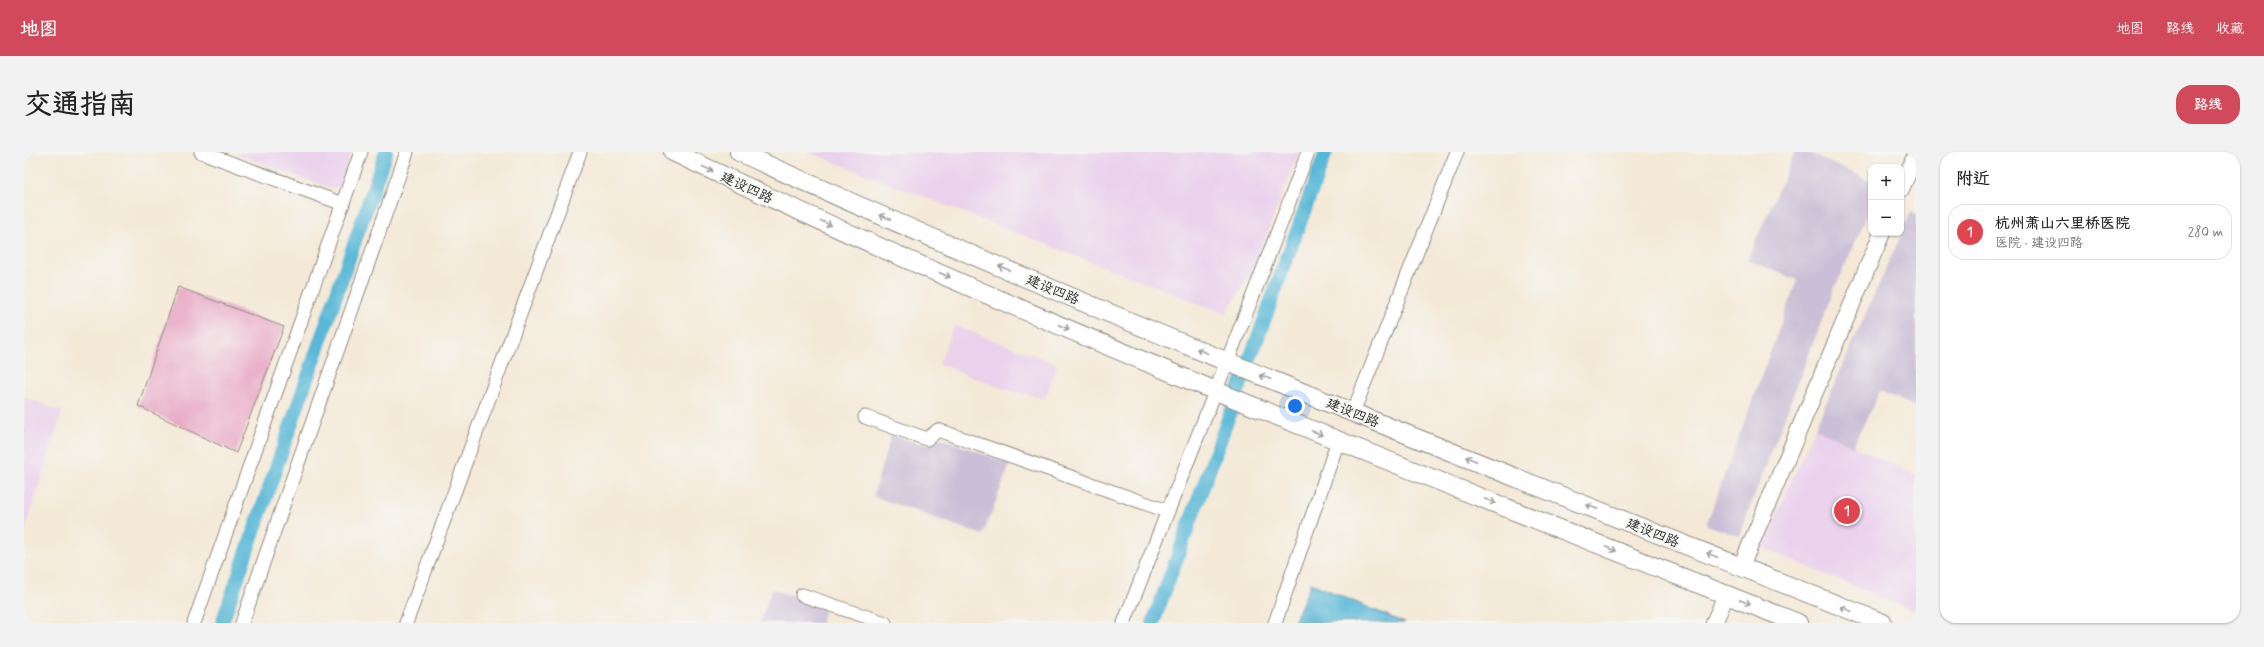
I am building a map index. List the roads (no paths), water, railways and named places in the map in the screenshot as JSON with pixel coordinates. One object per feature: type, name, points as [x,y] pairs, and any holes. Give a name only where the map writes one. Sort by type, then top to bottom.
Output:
[{"type":"main road","name":"建设四路","points":[[673,152],[842,231],[1227,397],[1798,623]]},
{"type":"main road","name":"建设四路","points":[[739,152],[858,206],[1238,366],[1882,623]]},
{"type":"street","points":[[201,152],[343,204]]},
{"type":"street","points":[[194,623],[361,152]]},
{"type":"street","points":[[242,623],[407,152]]},
{"type":"street","points":[[406,623],[580,152]]},
{"type":"street","points":[[1124,623],[1167,511],[1261,278],[1308,152]]},
{"type":"street","points":[[1353,412],[1457,152]]},
{"type":"street","points":[[1904,182],[1916,154]]},
{"type":"street","points":[[1741,567],[1881,236]]},
{"type":"street","points":[[865,417],[927,439],[938,430],[1167,511]]},
{"type":"street","points":[[1275,623],[1338,441]]},
{"type":"street","points":[[802,595],[885,623]]},
{"type":"street","points":[[1714,623],[1726,595]]},
{"type":"water","points":[[1311,583],[1405,623],[1294,622]]},
{"type":"waterway","points":[[222,623],[386,152]]},
{"type":"waterway","points":[[1153,623],[1326,152]]},
{"type":"place","name":"杭州萧山六里桥医院","points":[[1847,511]]}]
